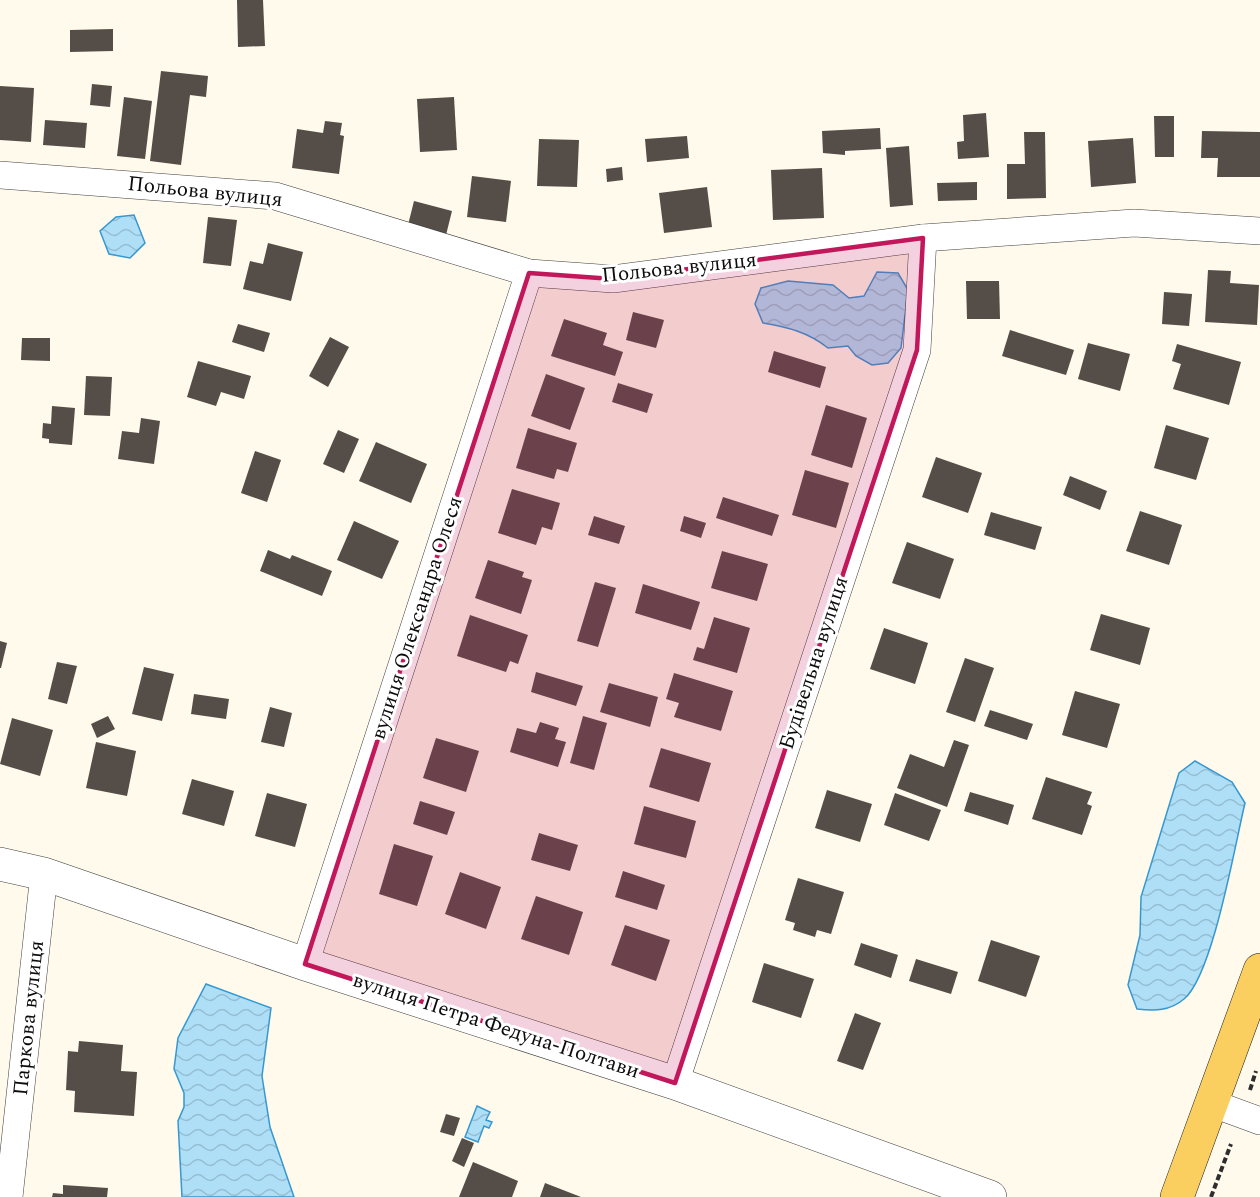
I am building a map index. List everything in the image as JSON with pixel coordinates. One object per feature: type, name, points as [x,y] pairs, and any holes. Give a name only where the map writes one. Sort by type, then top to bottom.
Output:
[{"type":"main road","points":[[1177,1197],[1260,970]]},
{"type":"street","name":"Польова вулиця","points":[[0,175],[275,196],[529,273],[613,279],[923,238],[1134,223],[1260,231]]},
{"type":"street","name":"Будівельна вулиця","points":[[675,1083],[917,350],[923,238]]},
{"type":"street","name":"вулиця Олександра Олеся","points":[[305,964],[529,273]]},
{"type":"street","name":"вулиця Петра Федуна-Полтави","points":[[0,864],[44,874],[305,964],[675,1083],[990,1197]]},
{"type":"street","name":"Паркова вулиця","points":[[9,1197],[44,874]]},
{"type":"street","points":[[1211,1103],[1260,1121]]},
{"type":"path","points":[[1248,1097],[1257,1069]]},
{"type":"path","points":[[1211,1197],[1231,1144]]},
{"type":"highlighted area","points":[[923,238],[917,350],[675,1083],[305,964],[529,273],[613,279]]},
{"type":"water","points":[[134,215],[145,243],[130,258],[109,254],[100,231],[116,217]]},
{"type":"water","points":[[877,272],[898,273],[908,290],[901,348],[888,363],[872,365],[856,356],[848,346],[828,348],[797,331],[763,323],[755,304],[761,288],[788,281],[833,285],[849,298],[864,296]]},
{"type":"water","points":[[1195,761],[1232,782],[1245,803],[1222,907],[1204,964],[1195,985],[1184,999],[1168,1008],[1137,1009],[1128,985],[1140,935],[1141,897],[1179,773]]},
{"type":"water","points":[[206,984],[271,1008],[262,1076],[270,1127],[294,1197],[182,1197],[178,1121],[184,1107],[184,1093],[174,1069],[178,1038]]},
{"type":"water","points":[[477,1106],[490,1112],[486,1120],[492,1122],[489,1128],[484,1126],[478,1142],[465,1137]]},
{"type":"building","points":[[237,0],[263,0],[265,46],[238,47]]},
{"type":"building","points":[[113,29],[113,51],[70,52],[70,30]]},
{"type":"building","points":[[161,71],[208,76],[206,97],[190,95],[181,165],[150,161]]},
{"type":"building","points":[[92,84],[112,86],[110,107],[90,105]]},
{"type":"building","points":[[0,86],[34,88],[31,142],[0,140]]},
{"type":"building","points":[[124,97],[152,101],[145,159],[117,156]]},
{"type":"building","points":[[454,97],[457,150],[420,152],[417,99]]},
{"type":"building","points":[[986,113],[989,157],[958,159],[957,142],[964,141],[963,115]]},
{"type":"building","points":[[1154,116],[1174,116],[1174,157],[1155,157]]},
{"type":"building","points":[[45,120],[87,123],[85,148],[43,145]]},
{"type":"building","points":[[325,121],[342,123],[340,135],[344,136],[339,174],[292,168],[297,129],[323,133]]},
{"type":"building","points":[[880,128],[881,149],[845,151],[845,155],[823,153],[822,131]]},
{"type":"building","points":[[1202,131],[1260,132],[1260,177],[1217,177],[1218,158],[1201,158]]},
{"type":"building","points":[[1024,132],[1045,132],[1046,198],[1007,199],[1007,164],[1025,164]]},
{"type":"building","points":[[687,136],[689,158],[647,162],[645,139]]},
{"type":"building","points":[[1133,138],[1136,183],[1091,187],[1088,141]]},
{"type":"building","points":[[539,139],[579,140],[577,187],[537,186]]},
{"type":"building","points":[[909,146],[913,205],[890,207],[886,148]]},
{"type":"building","points":[[622,167],[623,180],[607,182],[606,169]]},
{"type":"building","points":[[822,168],[824,218],[773,220],[771,170]]},
{"type":"building","points":[[472,176],[511,181],[506,222],[467,217]]},
{"type":"building","points":[[977,182],[977,200],[938,201],[937,183]]},
{"type":"building","points":[[707,187],[712,227],[664,233],[659,193]]},
{"type":"building","points":[[414,201],[452,211],[446,235],[408,225]]},
{"type":"building","points":[[208,217],[237,220],[231,266],[203,263]]},
{"type":"building","points":[[268,243],[303,252],[291,301],[243,289],[250,261],[263,264]]},
{"type":"building","points":[[1208,270],[1231,271],[1230,283],[1259,285],[1257,325],[1205,322]]},
{"type":"building","points":[[966,281],[999,281],[1000,319],[967,319]]},
{"type":"building","points":[[1164,292],[1192,294],[1189,326],[1162,324]]},
{"type":"building","points":[[633,312],[664,320],[656,348],[626,340]]},
{"type":"building","points":[[564,319],[607,333],[603,345],[623,352],[615,376],[551,356]]},
{"type":"building","points":[[238,324],[270,333],[264,352],[232,342]]},
{"type":"building","points":[[1010,330],[1074,350],[1066,375],[1002,356]]},
{"type":"building","points":[[330,337],[349,347],[328,387],[309,376]]},
{"type":"building","points":[[22,338],[50,338],[50,361],[21,360]]},
{"type":"building","points":[[1088,343],[1130,354],[1120,391],[1078,379]]},
{"type":"building","points":[[1177,344],[1241,362],[1229,405],[1173,389],[1181,364],[1172,361]]},
{"type":"building","points":[[774,351],[826,367],[820,388],[768,372]]},
{"type":"building","points":[[198,361],[251,376],[244,399],[221,392],[216,406],[187,397]]},
{"type":"building","points":[[546,374],[585,388],[570,430],[531,416]]},
{"type":"building","points":[[86,376],[112,377],[110,416],[84,415]]},
{"type":"building","points":[[618,383],[653,394],[647,413],[612,402]]},
{"type":"building","points":[[826,405],[867,418],[852,468],[811,455]]},
{"type":"building","points":[[52,406],[75,408],[72,445],[49,443],[49,439],[42,438],[43,423],[51,424]]},
{"type":"building","points":[[141,418],[160,421],[154,464],[118,459],[122,431],[139,433]]},
{"type":"building","points":[[1166,425],[1209,438],[1196,480],[1154,468]]},
{"type":"building","points":[[528,428],[577,443],[568,472],[557,469],[554,479],[516,468]]},
{"type":"building","points":[[338,430],[359,439],[344,473],[323,464]]},
{"type":"building","points":[[376,442],[427,464],[411,503],[359,481]]},
{"type":"building","points":[[255,451],[281,460],[267,502],[241,493]]},
{"type":"building","points":[[936,457],[982,473],[968,513],[922,497]]},
{"type":"building","points":[[805,470],[849,483],[836,528],[792,515]]},
{"type":"building","points":[[1070,476],[1107,491],[1100,510],[1063,495]]},
{"type":"building","points":[[512,489],[560,503],[552,530],[542,527],[536,545],[498,533]]},
{"type":"building","points":[[723,497],[779,515],[772,536],[716,518]]},
{"type":"building","points":[[1140,511],[1182,525],[1169,565],[1126,551]]},
{"type":"building","points":[[991,512],[1042,527],[1035,550],[984,535]]},
{"type":"building","points":[[594,516],[625,526],[619,544],[588,535]]},
{"type":"building","points":[[684,516],[706,523],[701,538],[680,531]]},
{"type":"building","points":[[354,521],[399,541],[382,579],[337,560]]},
{"type":"building","points":[[907,542],[954,559],[940,599],[892,583]]},
{"type":"building","points":[[268,550],[290,559],[292,555],[332,571],[322,596],[260,571]]},
{"type":"building","points":[[722,551],[768,564],[757,601],[711,588]]},
{"type":"building","points":[[488,560],[524,572],[522,577],[532,580],[521,614],[475,598]]},
{"type":"building","points":[[595,582],[616,588],[598,647],[577,641]]},
{"type":"building","points":[[643,584],[700,602],[691,630],[635,613]]},
{"type":"building","points":[[1101,614],[1150,628],[1140,665],[1090,650]]},
{"type":"building","points":[[470,615],[528,635],[518,664],[510,661],[506,672],[457,656]]},
{"type":"building","points":[[714,617],[750,628],[737,673],[693,660],[697,647],[704,649]]},
{"type":"building","points":[[884,628],[928,643],[915,684],[870,669]]},
{"type":"building","points":[[0,641],[7,643],[1,668],[0,668]]},
{"type":"building","points":[[965,658],[994,668],[975,722],[946,712]]},
{"type":"building","points":[[57,662],[77,666],[67,704],[48,699]]},
{"type":"building","points":[[144,667],[174,674],[162,721],[132,714]]},
{"type":"building","points":[[536,672],[583,686],[576,706],[531,692]]},
{"type":"building","points":[[674,673],[733,691],[721,731],[674,717],[679,703],[666,699]]},
{"type":"building","points":[[609,683],[658,697],[650,727],[600,712]]},
{"type":"building","points":[[1075,691],[1120,704],[1107,748],[1062,735]]},
{"type":"building","points":[[194,694],[229,699],[226,719],[191,714]]},
{"type":"building","points":[[270,707],[292,713],[284,747],[261,742]]},
{"type":"building","points":[[990,710],[1033,724],[1027,740],[984,726]]},
{"type":"building","points":[[108,716],[115,729],[97,738],[91,724]]},
{"type":"building","points":[[583,716],[607,723],[594,770],[570,763]]},
{"type":"building","points":[[12,718],[53,730],[40,776],[0,764]]},
{"type":"building","points":[[540,722],[559,728],[555,739],[566,742],[558,767],[510,752],[517,728],[536,733]]},
{"type":"building","points":[[436,738],[479,751],[466,792],[423,778]]},
{"type":"building","points":[[954,740],[969,745],[947,807],[897,788],[910,754],[944,767]]},
{"type":"building","points":[[96,742],[136,751],[127,796],[86,788]]},
{"type":"building","points":[[661,748],[711,763],[699,802],[649,787]]},
{"type":"building","points":[[1046,777],[1092,792],[1087,804],[1092,806],[1082,835],[1032,819]]},
{"type":"building","points":[[192,779],[234,791],[224,826],[182,814]]},
{"type":"building","points":[[827,790],[872,804],[860,842],[815,828]]},
{"type":"building","points":[[970,792],[1014,805],[1008,825],[964,811]]},
{"type":"building","points":[[267,793],[307,804],[295,847],[255,836]]},
{"type":"building","points":[[895,793],[941,810],[929,841],[884,825]]},
{"type":"building","points":[[420,801],[455,812],[447,835],[413,824]]},
{"type":"building","points":[[644,806],[696,821],[686,858],[634,844]]},
{"type":"building","points":[[539,833],[578,845],[570,871],[531,860]]},
{"type":"building","points":[[394,844],[433,856],[417,906],[379,894]]},
{"type":"building","points":[[623,871],[665,885],[657,910],[615,897]]},
{"type":"building","points":[[460,872],[501,887],[486,929],[445,914]]},
{"type":"building","points":[[798,878],[844,892],[831,934],[817,930],[815,937],[793,930],[795,923],[785,920]]},
{"type":"building","points":[[536,896],[583,912],[569,955],[521,939]]},
{"type":"building","points":[[625,925],[670,940],[656,981],[611,965]]},
{"type":"building","points":[[991,940],[1040,956],[1026,997],[978,981]]},
{"type":"building","points":[[861,943],[898,955],[891,978],[854,965]]},
{"type":"building","points":[[916,959],[958,972],[951,994],[909,981]]},
{"type":"building","points":[[764,963],[814,979],[801,1018],[752,1002]]},
{"type":"building","points":[[855,1013],[881,1023],[863,1070],[837,1061]]},
{"type":"building","points":[[79,1041],[123,1045],[121,1071],[137,1072],[134,1116],[74,1112],[75,1091],[66,1090],[68,1051],[78,1052]]},
{"type":"building","points":[[446,1114],[460,1118],[454,1136],[440,1132]]},
{"type":"building","points":[[462,1138],[474,1143],[464,1167],[452,1161]]},
{"type":"building","points":[[473,1162],[518,1181],[512,1197],[459,1197]]},
{"type":"building","points":[[545,1183],[581,1197],[540,1197]]},
{"type":"building","points":[[63,1185],[108,1188],[107,1197],[52,1197],[53,1193],[63,1194]]}]
